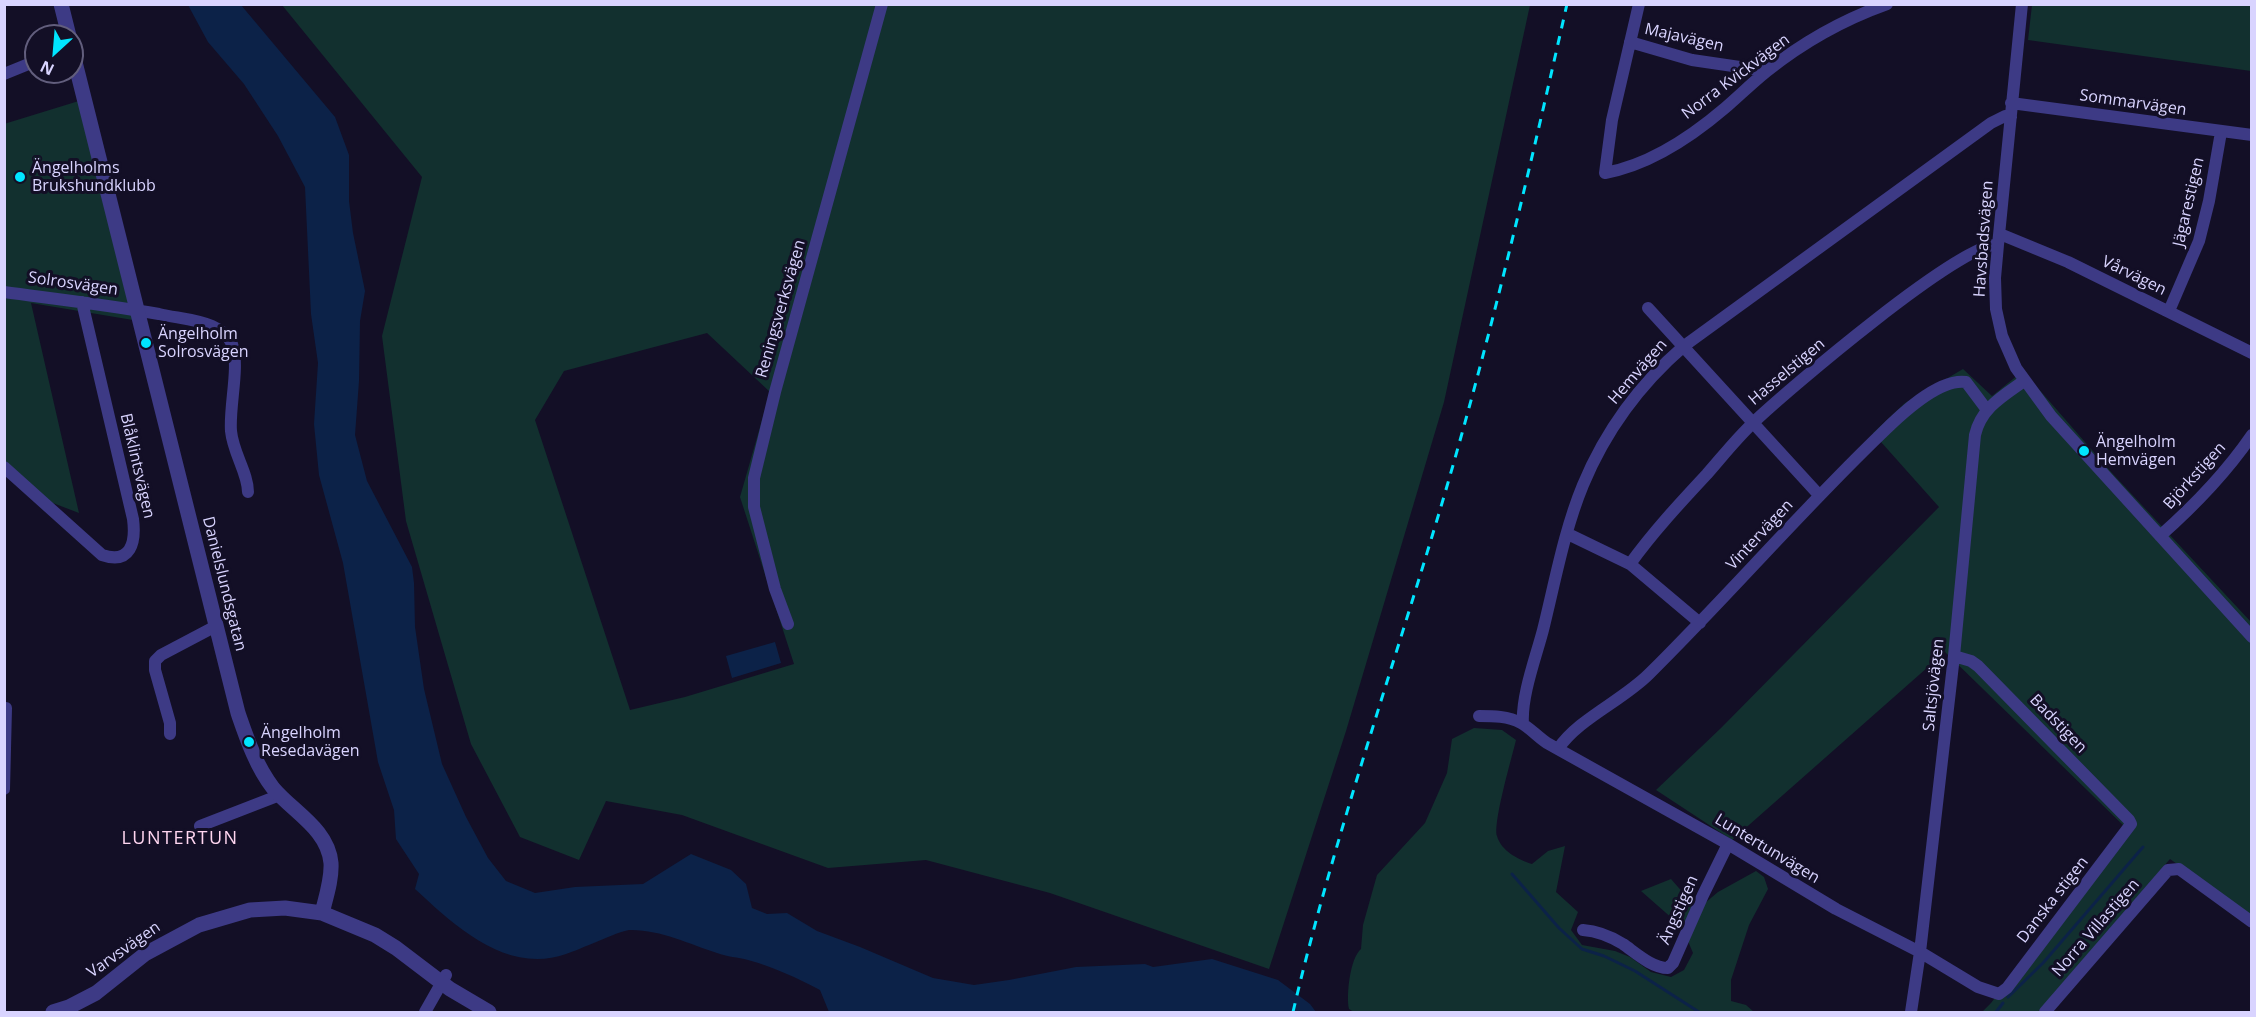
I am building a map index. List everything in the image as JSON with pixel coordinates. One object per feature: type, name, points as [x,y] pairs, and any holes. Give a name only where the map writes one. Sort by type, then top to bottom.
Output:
[{"type":"street","points":[[61,4],[66,24]]},
{"type":"street","name":"Reningsverksvägen","points":[[788,624],[775,589],[754,507],[754,478],[775,392],[882,4]]},
{"type":"street","points":[[1630,42],[1639,4]]},
{"type":"street","name":"Norra Kvickvägen","points":[[1630,42],[1612,120],[1605,173],[1623,170],[1671,147],[1723,110],[1767,71],[1796,51],[1860,14],[1887,4]]},
{"type":"street","name":"Havsbadsvägen","points":[[2022,4],[1995,278],[1998,318],[2002,336],[2024,381],[2051,416],[2252,637]]},
{"type":"street","name":"Majavägen","points":[[1630,42],[1692,60],[1767,71]]},
{"type":"street","points":[[5,73],[24,66]]},
{"type":"street","name":"Danielslundsgatan","points":[[80,84],[238,713],[262,770],[279,795],[317,830],[329,853],[330,875],[322,913]]},
{"type":"street","name":"Sommarvägen","points":[[2011,103],[2252,135]]},
{"type":"street","name":"Hemvägen","points":[[1523,724],[1530,680],[1583,485],[1620,417],[1654,374],[1684,346],[1991,123],[2005,116],[2011,117]]},
{"type":"street","name":"Jägarestigen","points":[[2169,311],[2199,241],[2209,201],[2221,132]]},
{"type":"street","name":"Vårvägen","points":[[1999,239],[2068,262],[2252,352]]},
{"type":"street","name":"Hasselstigen","points":[[1630,564],[1657,530],[1753,423],[1904,297],[1940,272],[1999,239]]},
{"type":"street","name":"Solrosvägen","points":[[4,291],[137,310],[211,326],[229,338],[234,360],[230,414],[232,438],[247,480],[248,492]]},
{"type":"street","name":"Blåklintsvägen","points":[[4,467],[102,555],[118,557],[126,554],[132,547],[133,519],[82,302]]},
{"type":"street","points":[[1648,308],[1819,495]]},
{"type":"street","name":"Vintervägen","points":[[1558,749],[1565,738],[1579,726],[1619,699],[1647,676],[1700,623],[1819,495],[1894,421],[1942,386],[1956,381],[1966,382],[1987,410]]},
{"type":"street","name":"Saltsjövägen","points":[[1911,1012],[1954,656],[1974,435],[1981,417],[1994,402],[2024,381]]},
{"type":"street","name":"Björkstigen","points":[[2160,536],[2188,511],[2252,435]]},
{"type":"street","points":[[1568,534],[1630,564],[1700,623]]},
{"type":"street","points":[[170,734],[170,723],[155,670],[155,661],[161,655],[216,626]]},
{"type":"street","name":"Badstigen","points":[[1954,656],[1971,661],[1978,666],[2130,820],[2131,824]]},
{"type":"street","points":[[4,789],[6,708]]},
{"type":"street","points":[[1479,716],[1508,718],[1523,724]]},
{"type":"street","name":"Luntertunvägen","points":[[1523,724],[1558,749],[1728,844],[1836,909],[1920,952],[1978,987],[1999,994]]},
{"type":"street","points":[[200,826],[279,795]]},
{"type":"street","name":"Danska stigen","points":[[1999,994],[2007,988],[2131,824]]},
{"type":"street","name":"Ängstigen","points":[[1583,930],[1596,931],[1620,942],[1654,964],[1668,968],[1673,963],[1728,844]]},
{"type":"street","name":"Norra Villastigen","points":[[2045,1012],[2168,870],[2178,869],[2252,922]]},
{"type":"street","name":"Varvsvägen","points":[[53,1012],[96,993],[145,954],[199,925],[228,915],[259,909],[297,908],[322,913]]},
{"type":"street","points":[[322,913],[357,926],[389,943],[489,1012]]},
{"type":"street","points":[[425,1012],[443,979]]},
{"type":"green space","points":[[282,5],[1530,5],[1444,402],[1346,731],[1269,969],[1050,893],[926,860],[828,868],[682,815],[606,801],[579,860],[520,837],[471,744],[406,521],[382,336],[422,177]],"holes":[[[707,333],[770,392],[740,497],[794,664],[685,697],[630,710],[535,420],[564,371]]]},
{"type":"green space","points":[[2032,5],[2251,5],[2251,71],[2028,40]]},
{"type":"green space","points":[[82,100],[133,320],[31,303],[79,513],[45,500],[5,461],[4,124]]},
{"type":"green space","points":[[1963,369],[1992,396],[2023,371],[2112,473],[2251,622],[2251,916],[2170,859],[2038,1012],[1982,1012],[2125,827],[1945,652],[1732,840],[1656,790],[1721,728],[1939,507],[1873,433],[1905,403]]},
{"type":"green space","points":[[1474,728],[1502,730],[1516,740],[1500,804],[1497,836],[1506,850],[1532,864],[1548,851],[1565,846],[1556,892],[1578,912],[1571,930],[1582,945],[1615,951],[1630,957],[1651,972],[1671,977],[1684,970],[1693,953],[1682,927],[1641,891],[1671,879],[1685,895],[1705,903],[1718,892],[1756,871],[1764,877],[1768,889],[1749,925],[1731,980],[1731,1001],[1746,1005],[1754,1012],[1354,1012],[1349,1009],[1352,969],[1354,960],[1361,949],[1363,925],[1377,875],[1425,823],[1447,773],[1452,739]]},
{"type":"water","points":[[188,5],[241,5],[335,117],[349,155],[349,201],[365,291],[360,321],[355,435],[367,481],[412,567],[415,627],[424,689],[442,764],[488,858],[506,881],[535,893],[575,887],[643,884],[691,854],[731,870],[746,884],[752,908],[767,914],[787,913],[817,931],[933,978],[974,985],[1076,967],[1145,964],[1153,967],[1212,959],[1278,980],[1310,1004],[1316,1012],[829,1012],[820,990],[794,977],[758,963],[721,954],[663,934],[629,930],[566,954],[544,959],[523,958],[483,943],[447,918],[415,889],[419,874],[396,839],[394,810],[378,762],[343,563],[319,475],[314,424],[318,363],[311,314],[305,187],[278,136],[244,84],[208,42]]},
{"type":"water","points":[[775,642],[781,663],[732,678],[726,656]]},
{"type":"waterway","points":[[2008,997],[2043,963],[2143,847]]},
{"type":"waterway","points":[[1512,874],[1559,928],[1582,949],[1604,956],[1635,971],[1699,1012]]},
{"type":"waterway","points":[[1996,1012],[2003,1003]]},
{"type":"railway","points":[[1293,1012],[1327,881],[1426,558],[1479,372],[1567,4]]},
{"type":"place","name":"Ängelholms Brukshundklubb","points":[[20,177]]},
{"type":"place","name":"Ängelholm Solrosvägen","points":[[146,343]]},
{"type":"place","name":"Ängelholm Hemvägen","points":[[2084,451]]},
{"type":"place","name":"Ängelholm Resedavägen","points":[[249,742]]},
{"type":"district","name":"LUNTERTUN","points":[[180,839]]}]
